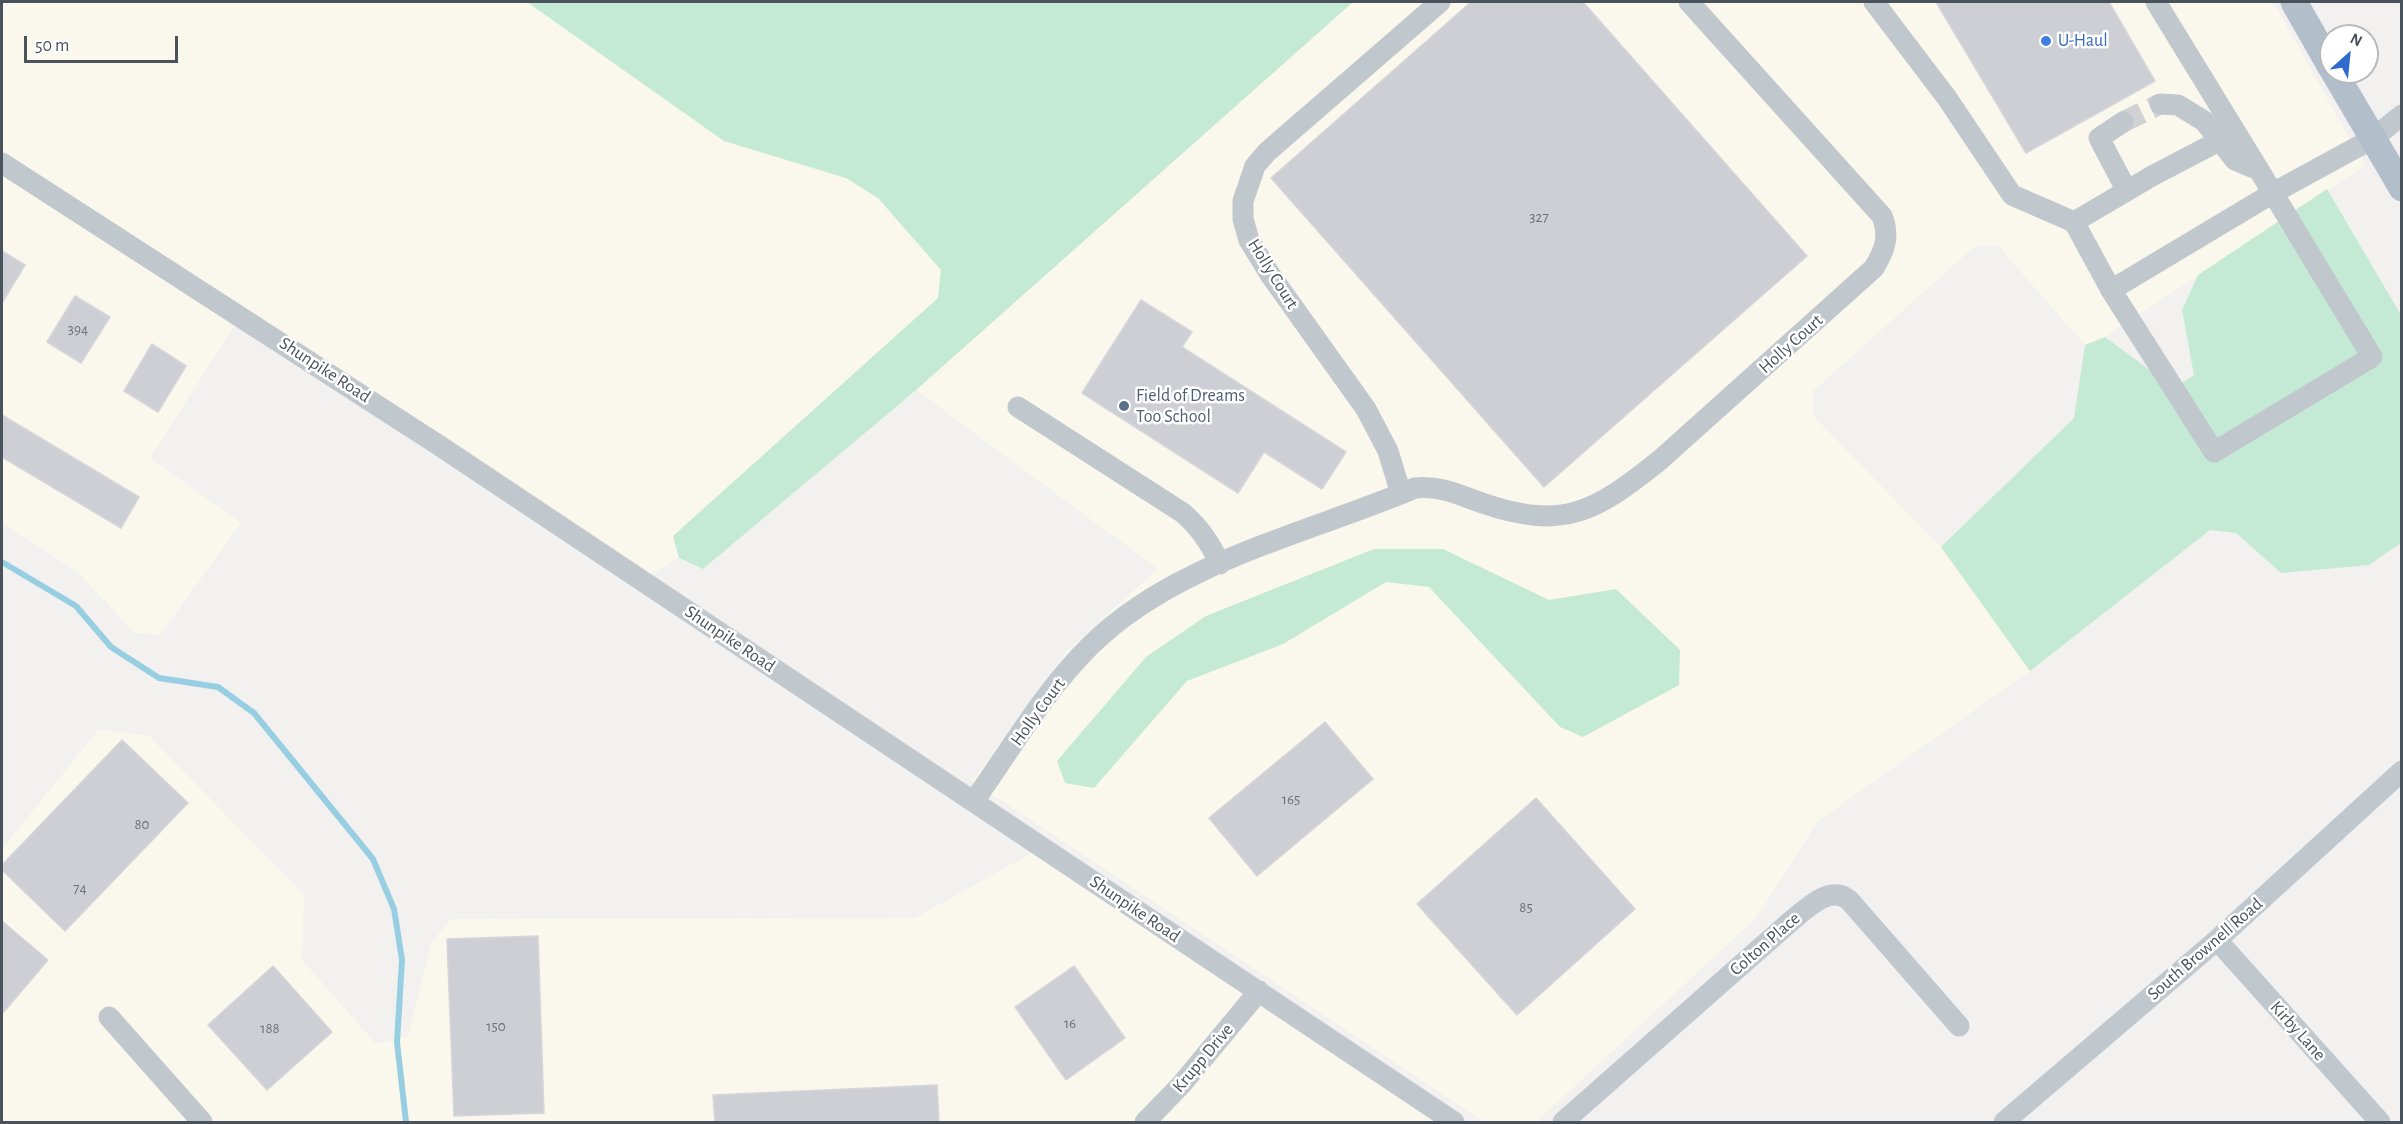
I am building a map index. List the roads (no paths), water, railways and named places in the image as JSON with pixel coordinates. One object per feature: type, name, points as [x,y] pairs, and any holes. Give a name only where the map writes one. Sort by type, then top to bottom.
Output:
[{"type":"main road","points":[[2294,2],[2319,46]]},
{"type":"main road","points":[[2341,84],[2402,188]]},
{"type":"street","name":"Holly Court","points":[[1401,494],[1388,451],[1366,409],[1258,257],[1243,219],[1243,201],[1256,166],[1267,152],[1440,2]]},
{"type":"street","name":"Holly Court","points":[[974,801],[1039,708],[1091,644],[1124,616],[1154,595],[1220,564],[1416,488],[1432,486],[1500,509],[1543,518],[1561,517],[1588,508],[1631,483],[1660,460],[1874,268],[1887,238],[1887,227],[1882,216],[1689,2]]},
{"type":"street","points":[[1874,2],[1947,98],[2012,195],[2074,222],[2111,290],[2214,452],[2372,357],[2156,2]]},
{"type":"street","points":[[2160,104],[2178,105],[2204,121],[2235,160],[2259,170]]},
{"type":"street","points":[[2111,290],[2273,193],[2372,139],[2402,115]]},
{"type":"street","points":[[2123,122],[2099,138],[2127,191]]},
{"type":"street","points":[[2074,222],[2219,141]]},
{"type":"street","name":"Shunpike Road","points":[[2,163],[354,388],[1454,1122]]},
{"type":"street","points":[[1018,407],[1183,513],[1211,544],[1220,564]]},
{"type":"street","name":"South Brownell Road","points":[[2004,1122],[2217,940],[2402,771]]},
{"type":"street","name":"Colton Place","points":[[1563,1122],[1790,922],[1816,901],[1830,896],[1841,896],[1849,900],[1959,1026]]},
{"type":"street","name":"Kirby Lane","points":[[2217,940],[2380,1122]]},
{"type":"street","name":"Krupp Drive","points":[[1145,1122],[1176,1091],[1259,991]]},
{"type":"street","points":[[109,1017],[202,1122]]},
{"type":"waterway","points":[[2,562],[76,606],[111,647],[159,678],[218,687],[254,713],[373,859],[394,909],[402,960],[397,1042],[406,1122]]},
{"type":"tunnel","points":[[2123,122],[2160,104]]},
{"type":"place","name":"U-Haul","points":[[2046,41]]},
{"type":"place","name":"Field of Dreams Too School","points":[[1124,406]]}]
